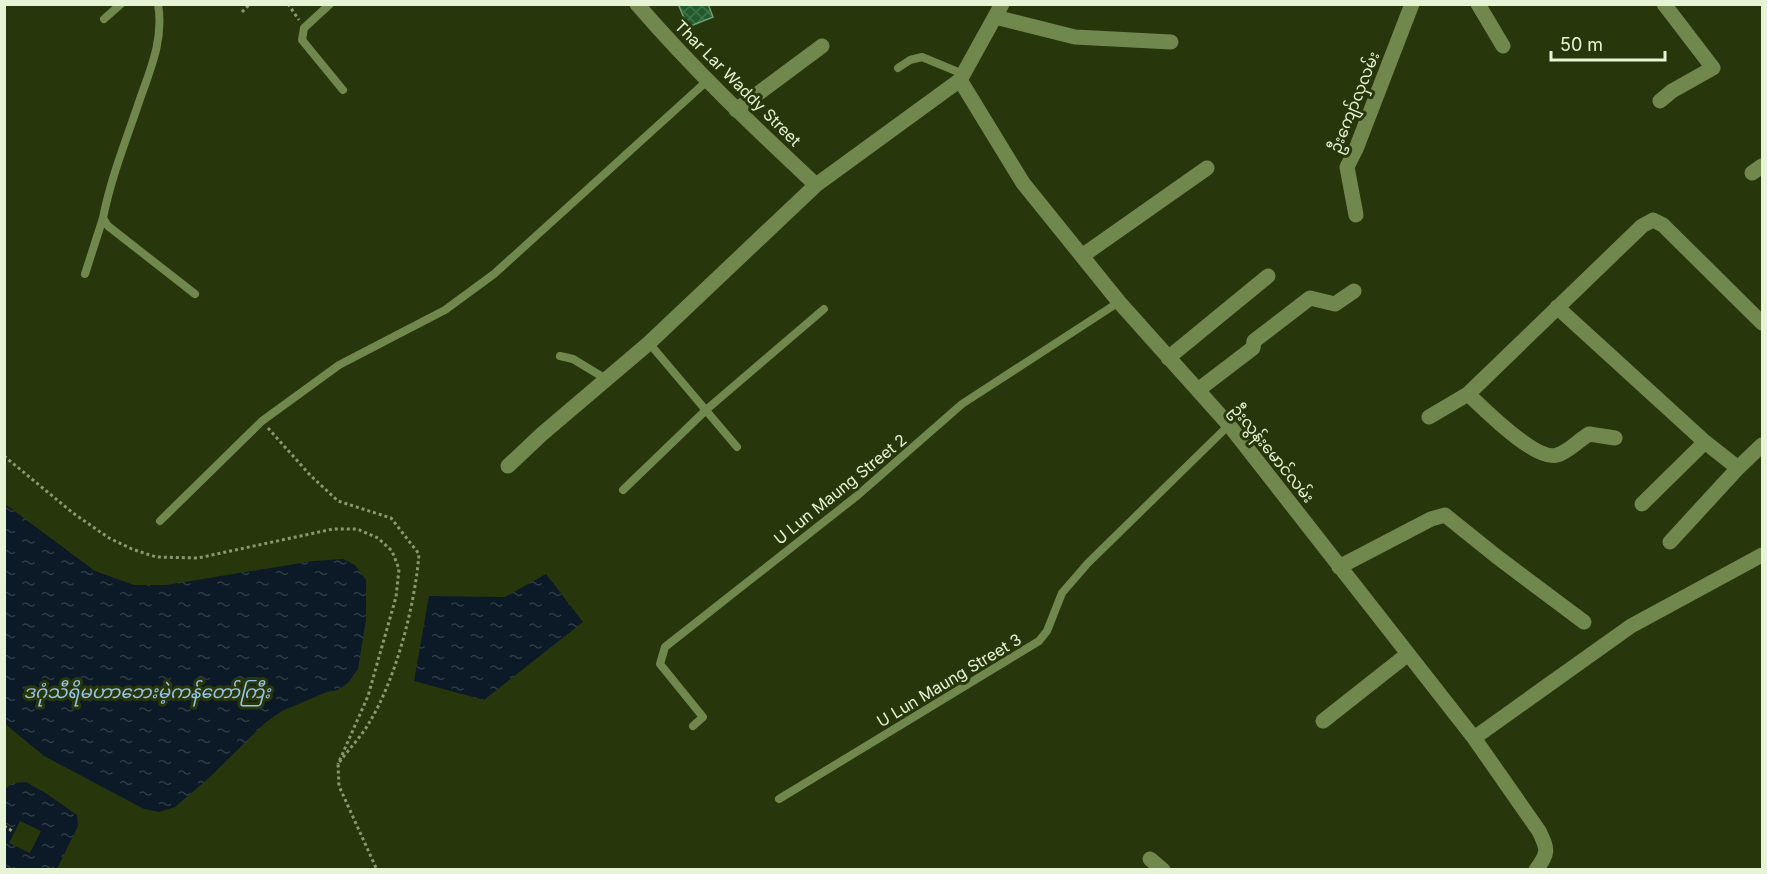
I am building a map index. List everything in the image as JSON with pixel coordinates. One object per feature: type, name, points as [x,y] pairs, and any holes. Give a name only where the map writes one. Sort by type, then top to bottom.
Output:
[{"type":"street","name":"Thar Lar Waddy Street","points":[[637,4],[707,81],[816,185]]},
{"type":"street","name":"ဦးကျော်လှလမ်း","points":[[1356,215],[1347,167],[1412,4]]},
{"type":"street","points":[[1478,4],[1503,46]]},
{"type":"street","points":[[1660,101],[1672,91],[1713,68],[1664,4]]},
{"type":"street","points":[[508,466],[649,343],[816,185],[962,77],[998,11],[1075,37],[1171,42]]},
{"type":"street","points":[[736,110],[822,46]]},
{"type":"street","name":"ဦးလွန်းမောင်လမ်း","points":[[962,77],[1023,183],[1119,302],[1229,425],[1474,738],[1539,831],[1546,847],[1546,856],[1536,870]]},
{"type":"street","points":[[1082,256],[1207,168]]},
{"type":"street","points":[[1429,417],[1468,394],[1642,226],[1653,220],[1663,225],[1762,323]]},
{"type":"street","points":[[1168,358],[1268,276]]},
{"type":"street","points":[[1198,390],[1252,348],[1254,341],[1310,298],[1335,304],[1354,291]]},
{"type":"street","points":[[1557,307],[1705,442],[1738,468]]},
{"type":"street","points":[[1468,394],[1509,433],[1544,455],[1556,456],[1589,434],[1615,438]]},
{"type":"street","points":[[1642,504],[1705,442]]},
{"type":"street","points":[[1670,542],[1762,445]]},
{"type":"street","points":[[1340,567],[1431,519],[1445,515],[1584,622]]},
{"type":"street","points":[[1474,738],[1631,626],[1762,555]]},
{"type":"street","points":[[1323,721],[1408,654]]},
{"type":"street","points":[[1150,859],[1163,870]]},
{"type":"lane","points":[[104,19],[121,4]]},
{"type":"lane","points":[[85,274],[103,218],[108,191],[158,47],[160,16],[158,4]]},
{"type":"lane","points":[[330,4],[304,28],[302,40],[343,90]]},
{"type":"lane","points":[[898,68],[910,60],[922,57],[962,77]]},
{"type":"lane","points":[[160,521],[262,422],[339,365],[445,310],[494,274],[707,81]]},
{"type":"lane","points":[[103,218],[108,226],[195,294]]},
{"type":"lane","name":"U Lun Maung Street 2","points":[[693,726],[703,717],[660,664],[665,647],[858,495],[962,404],[1119,302]]},
{"type":"lane","points":[[623,490],[706,410],[824,309]]},
{"type":"lane","points":[[649,343],[737,447]]},
{"type":"lane","points":[[560,356],[573,358],[606,379]]},
{"type":"lane","name":"U Lun Maung Street 3","points":[[779,799],[1039,641],[1047,632],[1062,593],[1082,570],[1229,425]]},
{"type":"path","points":[[242,12],[250,4]]},
{"type":"path","points":[[288,4],[304,28]]},
{"type":"path","points":[[262,422],[310,475],[338,501],[391,518],[418,554],[417,580],[383,697],[369,724],[338,764]]},
{"type":"path","points":[[4,456],[73,513],[109,538],[156,557],[198,558],[333,529],[357,529],[378,538],[392,551],[399,569],[396,597],[368,696],[338,764],[339,786],[377,870]]},
{"type":"path","points":[[4,826],[14,832]]},
{"type":"water","name":"ဒဂုံသီရိမဟာဘေးမဲ့ကန်တော်ကြီး","points":[[5,504],[95,571],[134,585],[166,585],[313,561],[343,559],[355,565],[366,580],[366,620],[358,669],[348,683],[338,690],[327,692],[282,711],[265,723],[209,778],[175,807],[159,812],[144,809],[44,756],[5,724]]},
{"type":"water","points":[[546,574],[583,622],[484,700],[414,681],[429,596],[505,597]]},
{"type":"water","points":[[26,782],[77,815],[78,826],[57,869],[5,869],[5,789],[13,783]],"holes":[[[20,821],[41,831],[30,853],[9,843]]]},
{"type":"building","points":[[678,4],[708,4],[713,17],[688,27]]}]
